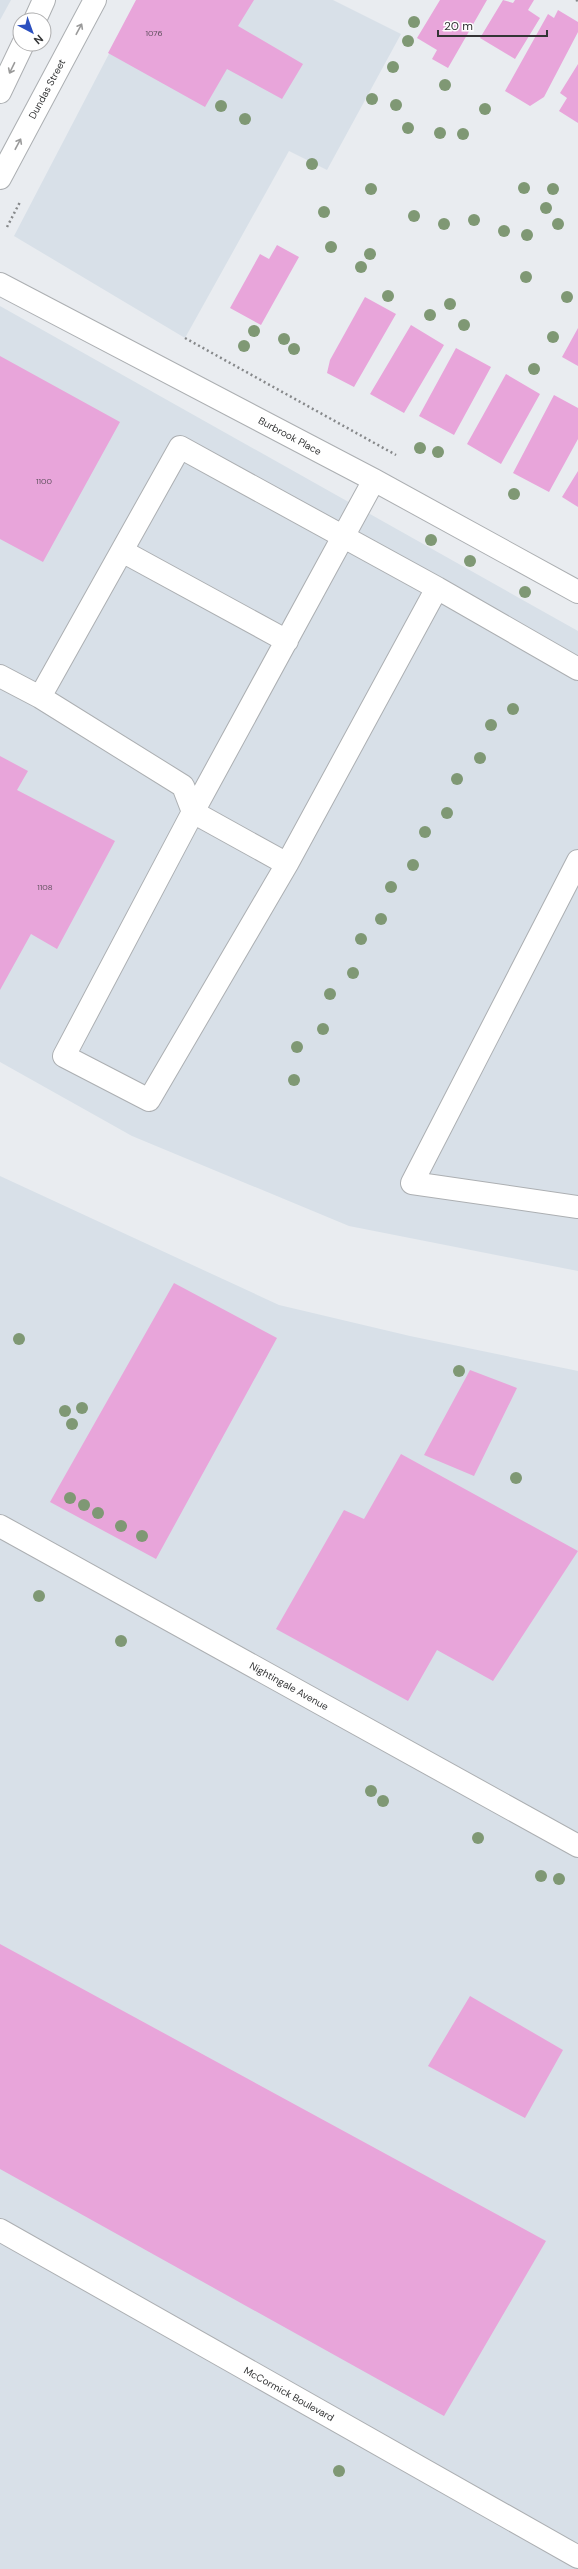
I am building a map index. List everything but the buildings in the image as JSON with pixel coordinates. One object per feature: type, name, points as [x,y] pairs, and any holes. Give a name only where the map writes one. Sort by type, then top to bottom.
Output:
[{"type":"street","points":[[39,12],[44,0]]},
{"type":"street","name":"Dundas Street","points":[[0,178],[95,0]]},
{"type":"street","points":[[0,92],[19,52]]},
{"type":"street","name":"Burbrook Place","points":[[0,284],[374,480],[578,592]]},
{"type":"street","points":[[40,697],[180,447],[437,588],[578,669]]},
{"type":"street","points":[[374,480],[193,812],[64,1056],[149,1100],[287,864],[437,588]]},
{"type":"street","points":[[122,551],[287,641]]},
{"type":"street","points":[[0,676],[40,697],[183,786],[193,812],[287,864]]},
{"type":"street","points":[[578,861],[412,1183],[578,1207]]},
{"type":"street","name":"Nightingale Avenue","points":[[0,1526],[578,1846]]},
{"type":"street","name":"McCormick Boulevard","points":[[0,2230],[578,2557]]},
{"type":"path","points":[[185,338],[399,456]]},
{"type":"shaded area","points":[[0,0],[11,0],[0,20]]},
{"type":"shaded area","points":[[137,0],[333,0],[401,34],[327,170],[289,151],[185,338],[14,236]]},
{"type":"shaded area","points":[[0,306],[578,631],[578,1271],[349,1226],[132,1136],[0,1062]]},
{"type":"shaded area","points":[[0,1176],[279,1305],[410,1336],[578,1371],[578,2569],[0,2569]]}]
